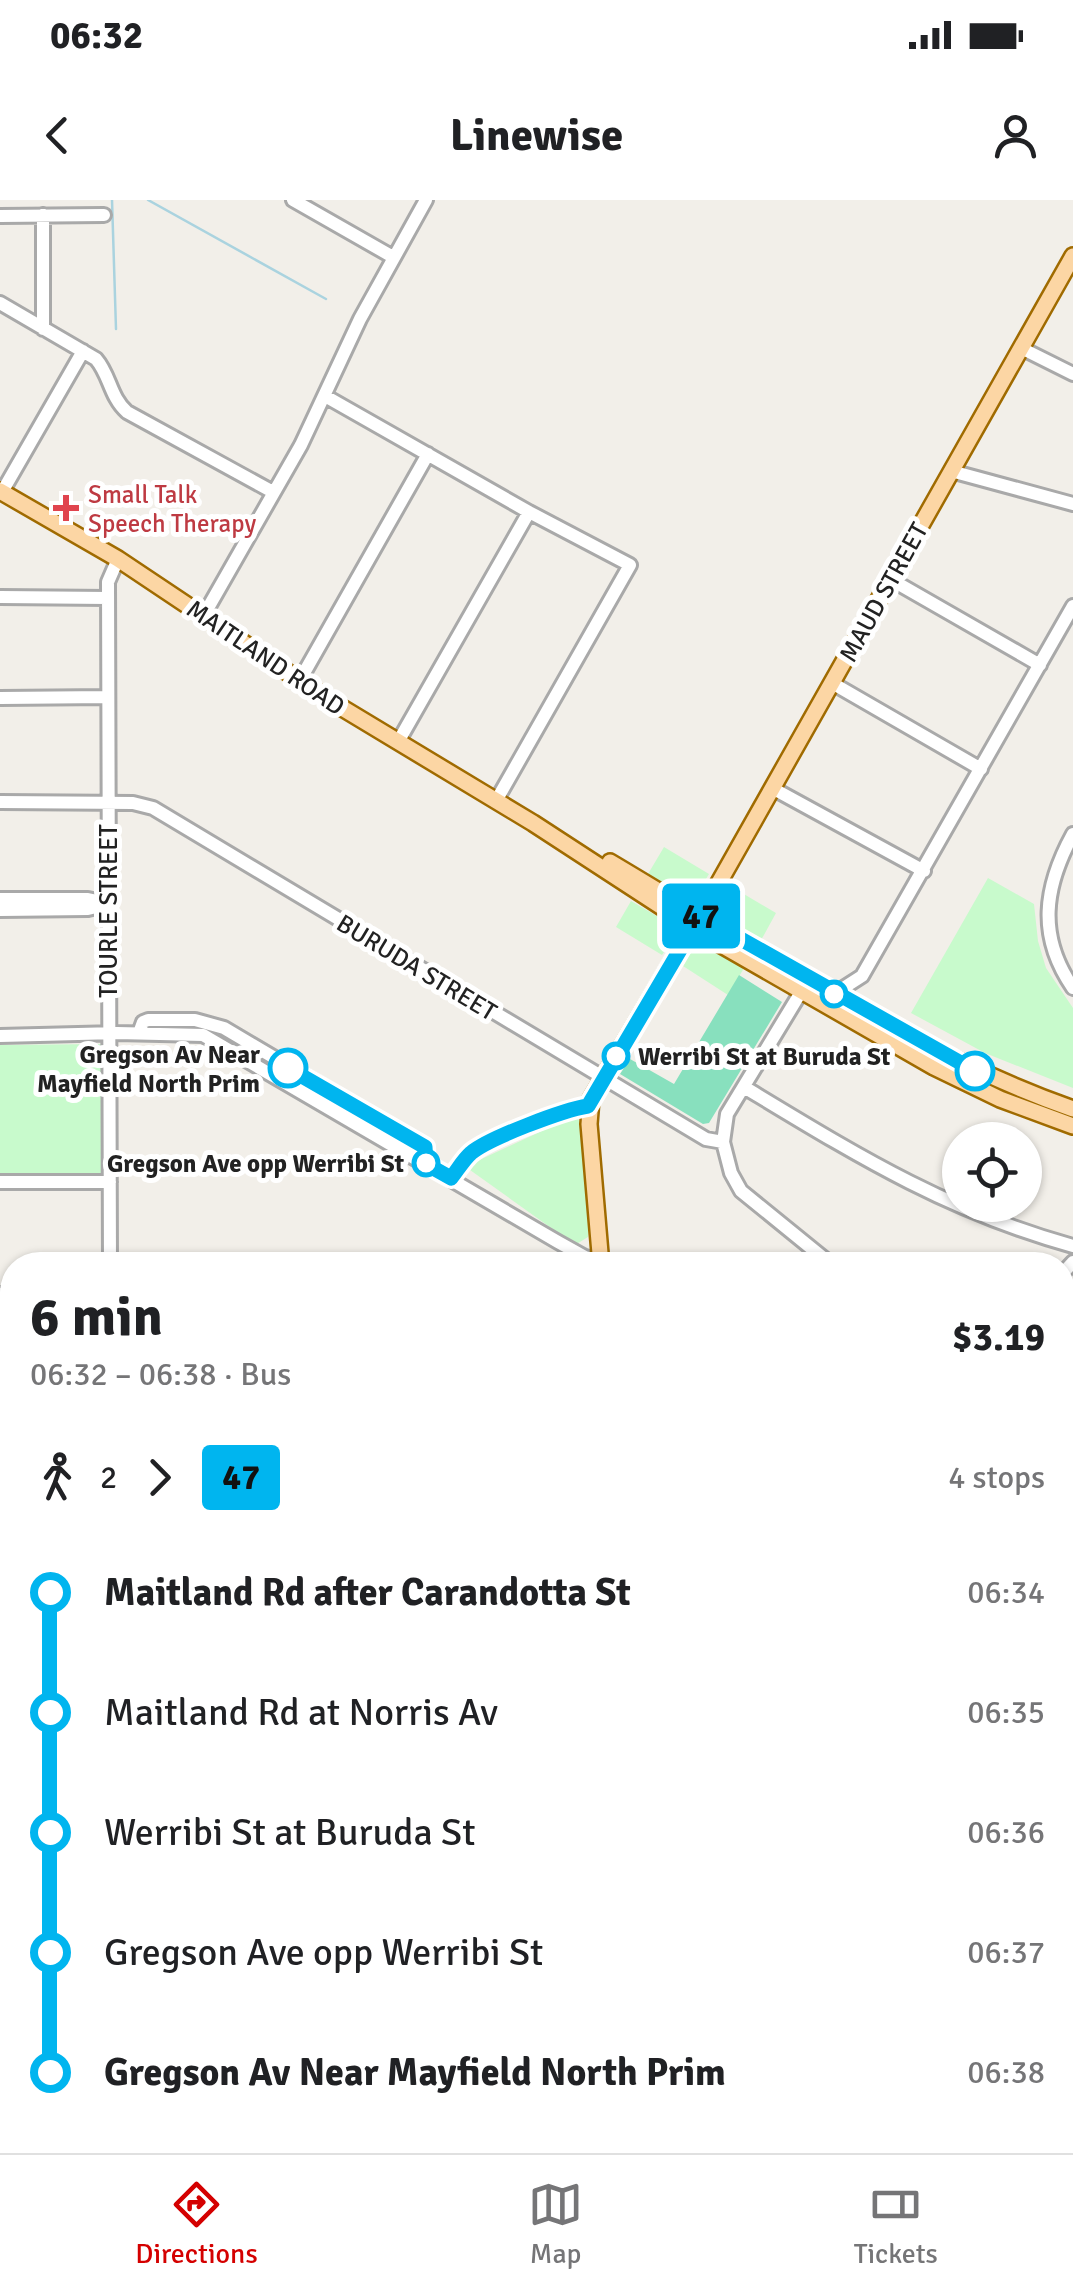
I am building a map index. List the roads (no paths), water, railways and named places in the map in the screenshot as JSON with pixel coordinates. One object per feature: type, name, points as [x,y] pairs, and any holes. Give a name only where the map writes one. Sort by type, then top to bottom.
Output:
[{"type":"main road","name":"MAUD STREET","points":[[588,1106],[1073,256]]},
{"type":"main road","name":"MAITLAND ROAD","points":[[1,491],[118,559],[398,742],[532,823],[586,848],[802,992],[970,1085],[1073,1126]]},
{"type":"main road","name":"MAITLAND ROAD","points":[[696,922],[975,1071],[1073,1109]]},
{"type":"main road","points":[[588,1106],[604,1252]]},
{"type":"street","points":[[293,200],[394,257]]},
{"type":"street","points":[[204,615],[274,492],[426,200]]},
{"type":"street","points":[[43,215],[43,328]]},
{"type":"street","points":[[0,216],[104,215]]},
{"type":"street","points":[[0,303],[101,364],[115,398],[127,412],[274,492]]},
{"type":"street","points":[[1021,348],[1073,374]]},
{"type":"street","points":[[1,491],[83,351]]},
{"type":"street","points":[[325,396],[529,512],[630,564],[496,801]]},
{"type":"street","points":[[300,680],[428,454]]},
{"type":"street","points":[[951,471],[1073,504]]},
{"type":"street","points":[[398,742],[529,512]]},
{"type":"street","name":"TOURLE STREET","points":[[110,1252],[108,577],[118,559]]},
{"type":"street","points":[[890,580],[1040,665]]},
{"type":"street","points":[[0,597],[108,598]]},
{"type":"street","points":[[834,994],[862,976],[1073,606]]},
{"type":"street","points":[[832,683],[981,769]]},
{"type":"street","points":[[0,698],[108,697]]},
{"type":"street","points":[[772,788],[924,870]]},
{"type":"street","name":"BURUDA STREET","points":[[0,802],[134,803],[153,808],[602,1078],[706,1139],[722,1142]]},
{"type":"street","points":[[1073,834],[1053,875],[1048,914],[1056,956],[1073,988]]},
{"type":"street","points":[[0,899],[88,899],[109,904]]},
{"type":"street","points":[[0,910],[88,909],[109,904]]},
{"type":"street","points":[[802,992],[727,1114],[722,1142],[741,1191],[816,1252]]},
{"type":"street","points":[[0,1036],[138,1033],[148,1020],[195,1020],[224,1028],[425,1147],[426,1164],[577,1252]]},
{"type":"street","points":[[744,1087],[926,1193],[1002,1224],[1073,1246]]},
{"type":"street","points":[[451,1178],[470,1154],[488,1144],[568,1110],[588,1106]]},
{"type":"street","points":[[0,1182],[110,1182]]},
{"type":"waterway","points":[[112,200],[116,329]]},
{"type":"waterway","points":[[148,200],[326,299]]},
{"type":"place","name":"Small Talk Speech Therapy","points":[[66,508]]},
{"type":"place","name":"Werribi St at Buruda St","points":[[616,1056]]},
{"type":"place","name":"Gregson Av Near Mayfield North Prim","points":[[288,1068]]},
{"type":"place","name":"Gregson Ave opp Werribi St","points":[[426,1163]]}]
